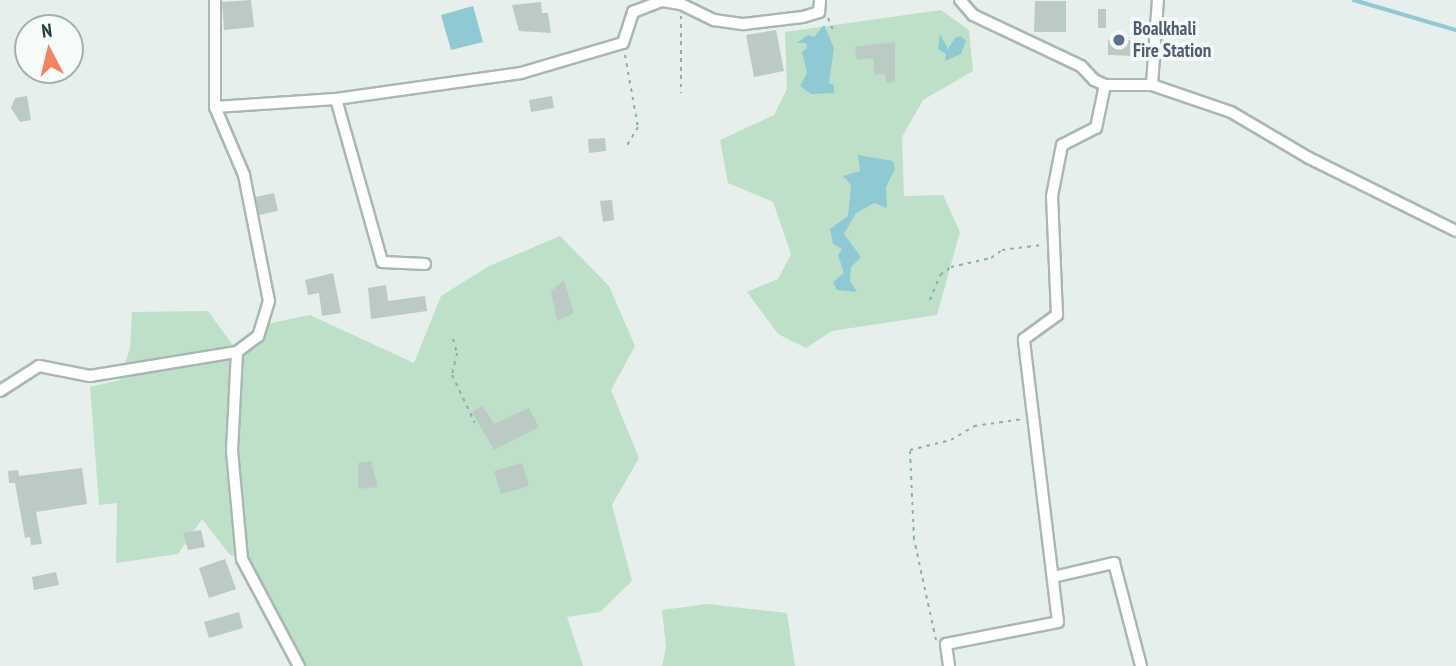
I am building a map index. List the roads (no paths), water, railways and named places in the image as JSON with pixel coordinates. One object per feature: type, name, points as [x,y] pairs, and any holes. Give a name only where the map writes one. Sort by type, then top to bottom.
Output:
[{"type":"street","points":[[0,391],[40,366],[90,376],[237,352],[258,336],[270,301],[244,175],[215,107],[215,0]]},
{"type":"street","points":[[215,107],[335,99],[482,80],[623,43],[634,12],[662,1],[681,4],[714,20],[744,24],[819,12],[820,0]]},
{"type":"street","points":[[960,0],[973,15],[1081,66],[1094,80],[1105,85],[1152,85],[1231,112],[1309,158],[1456,231]]},
{"type":"street","points":[[1152,85],[1158,0]]},
{"type":"street","points":[[949,666],[946,644],[1058,622],[1024,339],[1057,315],[1052,197],[1062,145],[1096,128],[1105,85]]},
{"type":"street","points":[[335,99],[382,262],[425,264]]},
{"type":"street","points":[[237,352],[232,452],[242,559],[299,666]]},
{"type":"street","points":[[1053,578],[1114,563],[1141,666]]},
{"type":"water","points":[[473,6],[483,42],[451,50],[441,15]]},
{"type":"water","points":[[824,25],[834,48],[829,83],[834,85],[834,93],[811,94],[800,86],[807,73],[802,52],[807,48],[806,43],[797,43],[808,35],[814,37]]},
{"type":"water","points":[[940,34],[948,49],[955,38],[961,36],[966,41],[961,54],[945,61],[946,54],[938,49]]},
{"type":"water","points":[[858,155],[893,161],[895,169],[886,187],[887,208],[874,203],[856,213],[844,234],[861,257],[851,267],[850,281],[857,292],[837,290],[833,282],[844,273],[838,255],[842,249],[833,244],[830,229],[848,216],[851,185],[843,176],[860,171]]},
{"type":"waterway","points":[[1354,0],[1456,30]]},
{"type":"place","name":"Boalkhali Fire Station","points":[[1119,40]]}]
